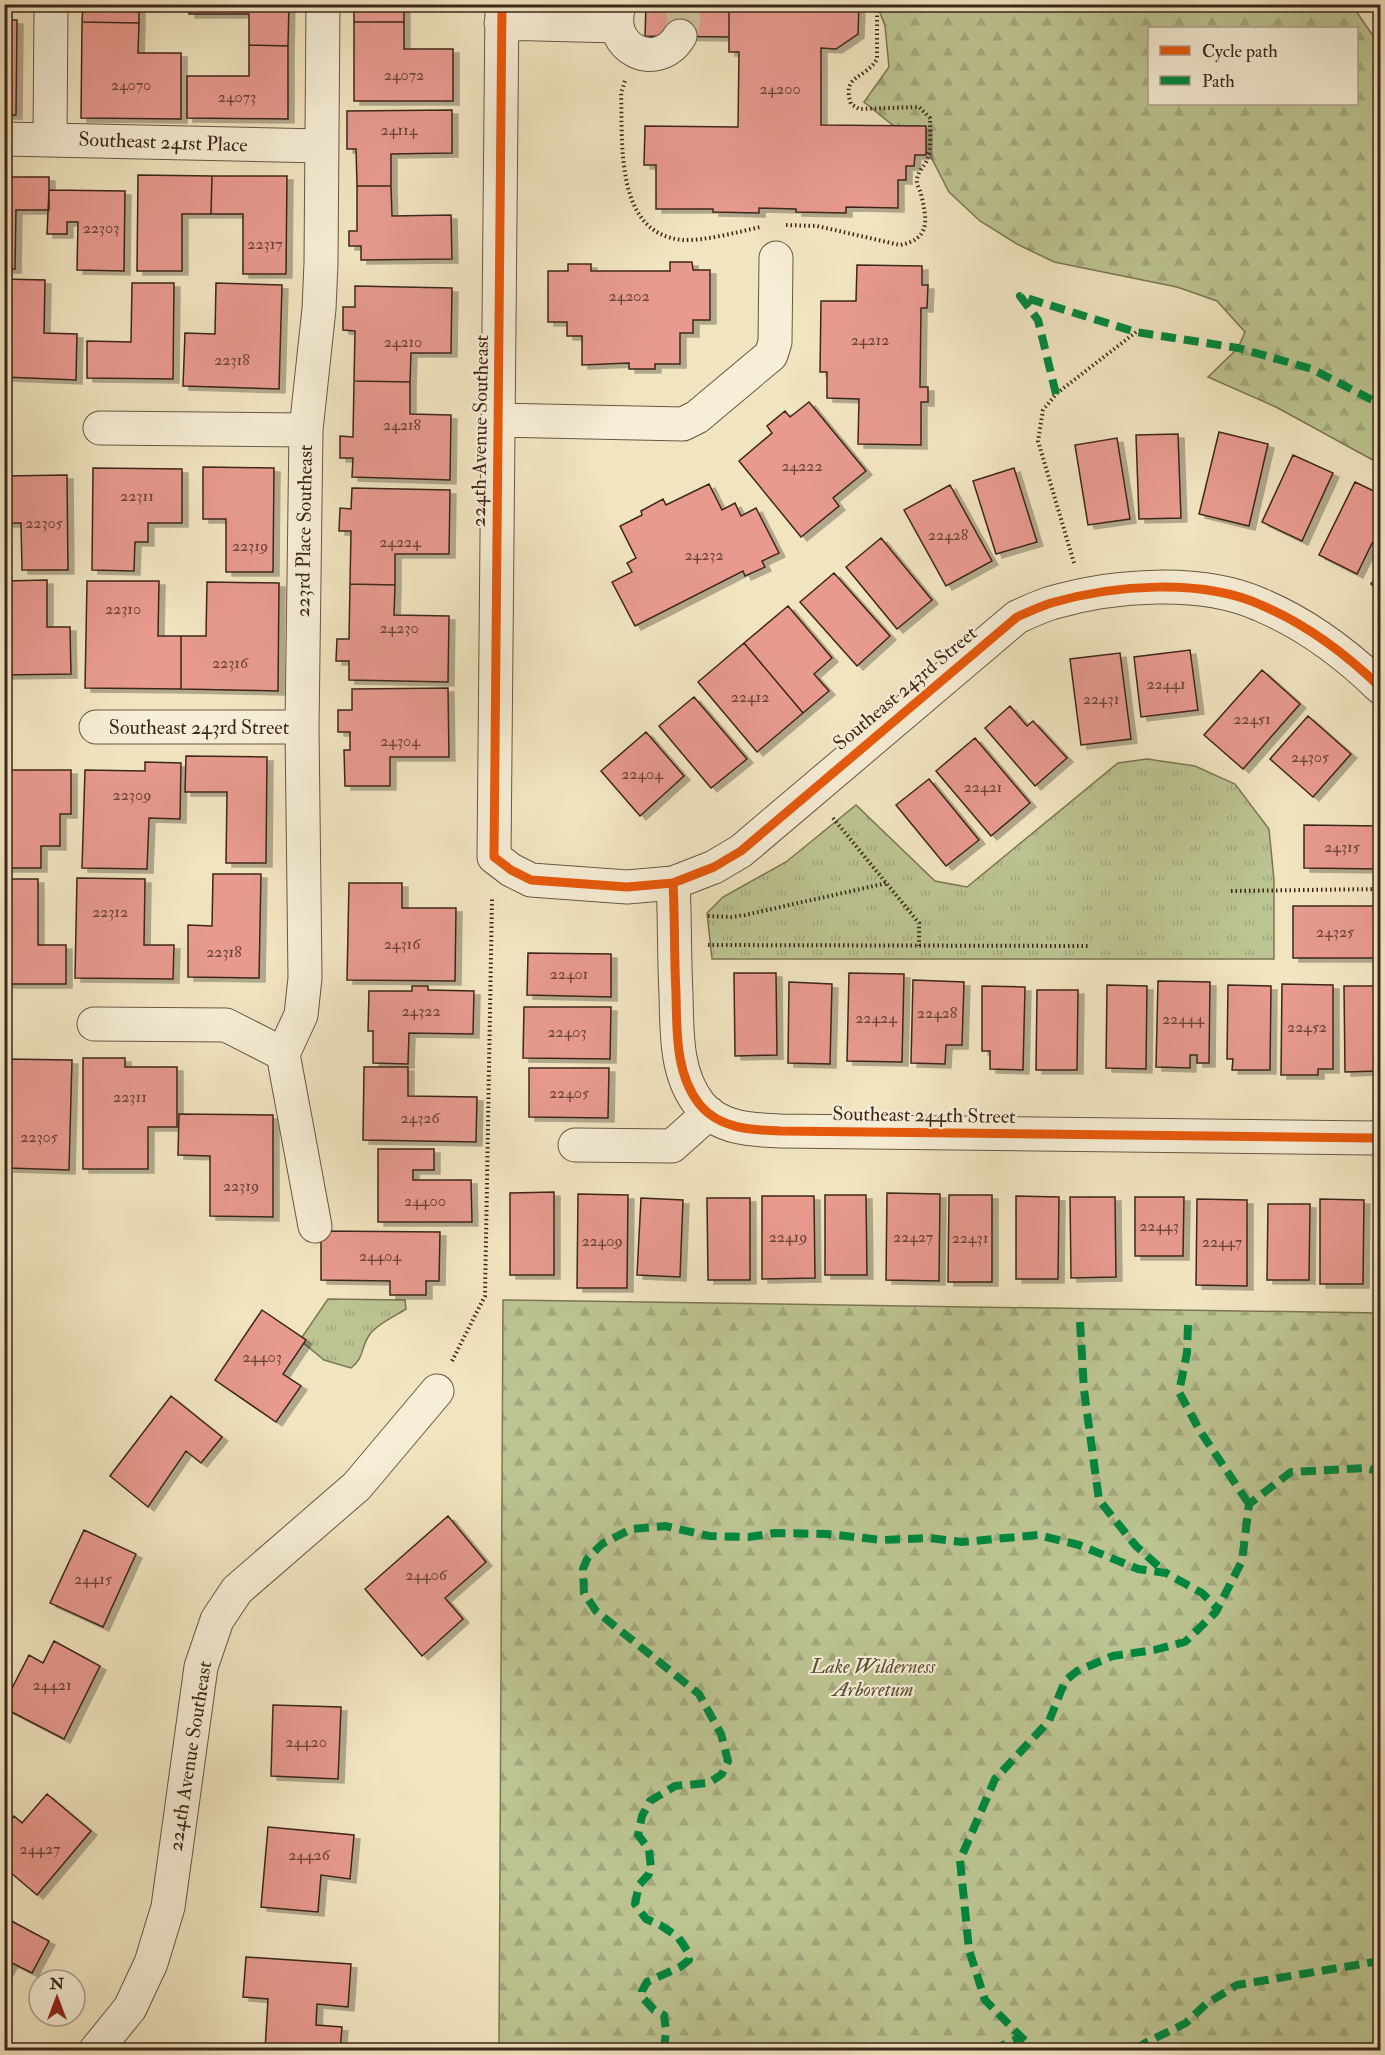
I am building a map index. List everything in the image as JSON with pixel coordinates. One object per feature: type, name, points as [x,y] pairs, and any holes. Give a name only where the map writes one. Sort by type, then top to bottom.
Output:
[{"type":"street","points":[[51,4],[51,139]]},
{"type":"street","name":"223rd Place Southeast","points":[[283,1054],[301,1015],[305,978],[302,727],[306,430],[319,309],[321,263],[323,4]]},
{"type":"street","points":[[502,14],[618,15],[618,34],[626,45],[637,52],[650,55],[664,52],[675,45],[680,36]]},
{"type":"street","name":"224th Avenue Southeast","points":[[494,857],[502,14]]},
{"type":"street","name":"Southeast 241st Place","points":[[4,139],[321,147]]},
{"type":"street","points":[[498,420],[683,424],[697,417],[771,355],[775,342],[776,258]]},
{"type":"street","points":[[100,428],[306,430]]},
{"type":"street","name":"Southeast 243rd Street","points":[[494,857],[511,870],[531,880],[627,887],[674,914],[714,867],[741,851],[1017,617],[1050,603],[1083,596],[1136,588],[1183,587],[1220,592],[1260,604],[1285,616],[1355,663],[1380,687]]},
{"type":"street","name":"Southeast 243rd Street","points":[[96,727],[302,727]]},
{"type":"street","name":"Southeast 244th Street","points":[[674,914],[678,1038],[685,1077],[692,1093],[708,1113],[737,1128],[757,1131],[1336,1138],[1380,1136]]},
{"type":"street","points":[[93,1024],[226,1025],[283,1054],[315,1226]]},
{"type":"street","points":[[575,1145],[672,1146],[708,1113]]},
{"type":"street","name":"224th Avenue Southeast","points":[[96,2050],[130,2008],[151,1963],[168,1907],[201,1667],[217,1620],[237,1590],[357,1486],[437,1391]]},
{"type":"path","points":[[783,225],[817,226],[900,245],[910,243],[926,226],[926,215],[917,180],[920,170],[927,162],[930,149],[930,118],[919,107],[860,109],[851,104],[847,92],[849,84],[877,59],[877,4]]},
{"type":"path","points":[[637,52],[621,93],[624,176],[642,220],[656,231],[684,240],[765,226]]},
{"type":"path","points":[[1083,596],[1038,441],[1043,410],[1056,394],[1136,332]]},
{"type":"path","points":[[811,791],[919,923],[919,946]]},
{"type":"path","points":[[437,1391],[485,1296],[491,913],[494,857]]},
{"type":"path","points":[[674,914],[731,917],[887,883]]},
{"type":"path","points":[[1231,891],[1380,889]]},
{"type":"path","points":[[674,914],[919,946],[1088,946]]},
{"type":"green space","points":[[877,5],[1352,5],[1380,46],[1380,464],[1276,407],[1208,377],[1238,348],[1245,332],[1217,301],[1177,287],[1054,262],[1017,244],[980,221],[949,192],[930,155],[864,102],[889,67],[885,26]]},
{"type":"green space","points":[[1147,759],[1195,766],[1235,784],[1269,829],[1274,880],[1274,959],[712,959],[707,913],[723,897],[786,862],[856,805],[935,881],[967,887],[1118,763]]},
{"type":"green space","points":[[328,1299],[405,1300],[406,1309],[373,1330],[361,1356],[351,1368],[324,1360],[300,1340]]},
{"type":"green space","name":"Lake Wilderness Arboretum","points":[[503,1300],[1380,1313],[1380,2050],[499,2050]]},
{"type":"building","points":[[83,4],[139,4],[139,23],[82,22]]},
{"type":"building","points":[[189,4],[289,4],[288,46],[249,45],[249,14],[189,14]]},
{"type":"building","points":[[354,4],[404,4],[404,22],[354,22]]},
{"type":"building","points":[[646,4],[729,4],[729,37],[645,36]]},
{"type":"building","points":[[729,4],[859,4],[858,34],[836,49],[821,48],[821,125],[926,126],[926,155],[915,155],[914,166],[906,166],[906,180],[898,180],[898,208],[846,207],[846,213],[796,212],[796,209],[759,208],[759,213],[713,212],[713,209],[656,209],[656,165],[644,165],[645,126],[738,127],[739,52],[729,52]]},
{"type":"building","points":[[4,20],[17,20],[16,115],[4,115]]},
{"type":"building","points":[[82,22],[139,23],[138,53],[181,53],[181,119],[81,118]]},
{"type":"building","points":[[354,22],[404,22],[404,49],[453,49],[453,101],[354,101]]},
{"type":"building","points":[[249,45],[288,46],[288,119],[187,118],[187,76],[249,76]]},
{"type":"building","points":[[452,110],[452,153],[391,154],[391,186],[357,186],[356,149],[347,149],[347,111]]},
{"type":"building","points":[[138,175],[212,176],[211,214],[182,214],[182,271],[137,271]]},
{"type":"building","points":[[212,176],[287,176],[286,274],[243,274],[243,214],[211,214]]},
{"type":"building","points":[[4,177],[49,177],[49,210],[16,210],[15,269],[4,269]]},
{"type":"building","points":[[357,186],[391,186],[392,216],[451,215],[452,259],[361,260],[361,246],[349,246],[349,231],[357,231]]},
{"type":"building","points":[[49,190],[125,191],[124,271],[77,270],[78,222],[67,222],[67,234],[47,234]]},
{"type":"building","points":[[670,262],[692,262],[693,270],[710,270],[710,320],[693,320],[693,333],[680,333],[680,364],[655,364],[655,369],[629,369],[629,363],[582,365],[582,336],[567,336],[567,322],[548,322],[548,271],[568,271],[568,264],[591,264],[591,271],[670,271]]},
{"type":"building","points":[[857,265],[922,266],[922,285],[928,285],[927,308],[921,308],[920,387],[928,387],[928,402],[921,402],[921,445],[858,444],[859,399],[827,398],[827,372],[820,372],[821,301],[856,301]]},
{"type":"building","points":[[4,279],[45,280],[44,333],[77,334],[76,380],[4,377]]},
{"type":"building","points":[[132,283],[174,283],[173,379],[87,378],[87,341],[131,342]]},
{"type":"building","points":[[216,283],[282,285],[279,389],[183,386],[185,333],[215,334]]},
{"type":"building","points":[[355,286],[452,288],[451,353],[411,353],[410,382],[354,381],[355,331],[343,330],[343,307],[355,307]]},
{"type":"building","points":[[354,381],[410,382],[410,414],[451,415],[450,480],[352,477],[353,458],[340,458],[340,436],[353,437]]},
{"type":"building","points":[[809,402],[866,471],[833,498],[839,506],[801,537],[739,461],[772,433],[767,426],[785,411],[790,417]]},
{"type":"building","points":[[1219,432],[1268,444],[1249,526],[1199,514]]},
{"type":"building","points":[[1178,434],[1181,518],[1139,519],[1136,435]]},
{"type":"building","points":[[1117,438],[1130,519],[1088,525],[1075,445]]},
{"type":"building","points":[[1293,455],[1333,473],[1302,541],[1262,522]]},
{"type":"building","points":[[203,467],[274,468],[273,572],[226,572],[226,519],[203,519]]},
{"type":"building","points":[[93,468],[182,469],[182,523],[148,523],[148,542],[135,542],[134,571],[92,570]]},
{"type":"building","points":[[1014,468],[1037,542],[996,554],[973,481]]},
{"type":"building","points":[[67,475],[68,570],[22,570],[21,523],[4,523],[4,476]]},
{"type":"building","points":[[1355,482],[1380,494],[1380,527],[1357,574],[1319,555]]},
{"type":"building","points":[[709,484],[722,510],[735,503],[741,516],[756,508],[779,553],[762,561],[765,567],[745,576],[743,571],[635,626],[612,582],[632,572],[627,563],[636,558],[620,526],[642,515],[641,511],[663,499],[666,505]]},
{"type":"building","points":[[950,485],[992,561],[946,586],[904,510]]},
{"type":"building","points":[[352,488],[450,490],[449,554],[395,554],[395,585],[350,584],[351,531],[339,531],[340,508],[351,509]]},
{"type":"building","points":[[881,538],[932,600],[897,629],[846,567]]},
{"type":"building","points":[[1380,572],[1380,592],[1371,584]]},
{"type":"building","points":[[834,573],[890,636],[857,666],[800,602]]},
{"type":"building","points":[[47,580],[47,627],[70,627],[71,674],[4,675],[4,581]]},
{"type":"building","points":[[87,581],[159,581],[158,636],[181,636],[181,689],[85,688]]},
{"type":"building","points":[[207,582],[279,583],[278,691],[181,689],[181,636],[206,636]]},
{"type":"building","points":[[350,584],[395,585],[394,615],[449,616],[448,682],[349,680],[349,661],[336,661],[337,639],[349,639]]},
{"type":"building","points":[[788,606],[832,658],[814,674],[829,691],[803,713],[744,643]]},
{"type":"building","points":[[744,643],[803,713],[757,752],[698,682]]},
{"type":"building","points":[[1190,650],[1198,710],[1141,717],[1134,657]]},
{"type":"building","points":[[1120,653],[1131,739],[1081,745],[1070,659]]},
{"type":"building","points":[[1262,670],[1300,704],[1243,769],[1204,735]]},
{"type":"building","points":[[448,688],[449,757],[390,757],[390,786],[345,786],[344,750],[350,750],[350,732],[338,732],[338,710],[352,710],[352,689]]},
{"type":"building","points":[[694,697],[747,759],[711,788],[659,726]]},
{"type":"building","points":[[1010,706],[1027,726],[1033,721],[1067,758],[1035,786],[985,728]]},
{"type":"building","points":[[1308,716],[1351,754],[1313,797],[1270,759]]},
{"type":"building","points":[[646,732],[684,776],[640,816],[601,771]]},
{"type":"building","points":[[975,738],[1030,803],[991,836],[936,771]]},
{"type":"building","points":[[186,756],[267,757],[266,863],[226,863],[227,792],[185,792]]},
{"type":"building","points":[[145,762],[181,763],[180,819],[149,818],[147,869],[82,868],[85,770],[145,771]]},
{"type":"building","points":[[4,770],[71,770],[71,814],[60,814],[60,846],[41,846],[41,868],[4,868]]},
{"type":"building","points":[[929,779],[979,840],[946,866],[896,805]]},
{"type":"building","points":[[1304,825],[1380,826],[1380,869],[1304,868]]},
{"type":"building","points":[[213,874],[261,874],[259,978],[188,977],[188,925],[212,926]]},
{"type":"building","points":[[77,878],[145,879],[144,945],[174,945],[173,979],[75,978]]},
{"type":"building","points":[[4,879],[38,879],[38,945],[66,945],[66,984],[4,984]]},
{"type":"building","points":[[349,883],[402,883],[402,908],[456,908],[455,981],[347,980]]},
{"type":"building","points":[[1293,906],[1378,906],[1378,958],[1293,958]]},
{"type":"building","points":[[528,953],[611,954],[611,997],[527,995]]},
{"type":"building","points":[[734,973],[776,973],[777,1055],[735,1056]]},
{"type":"building","points":[[849,973],[904,974],[902,1062],[847,1061]]},
{"type":"building","points":[[913,980],[964,982],[962,1045],[946,1045],[945,1064],[911,1063]]},
{"type":"building","points":[[1158,981],[1210,982],[1209,1063],[1197,1063],[1197,1055],[1190,1055],[1190,1068],[1156,1067]]},
{"type":"building","points":[[789,982],[832,984],[830,1064],[788,1063]]},
{"type":"building","points":[[1282,984],[1333,985],[1333,1069],[1318,1069],[1318,1075],[1281,1075]]},
{"type":"building","points":[[1107,985],[1147,986],[1146,1069],[1106,1068]]},
{"type":"building","points":[[1228,985],[1271,986],[1270,1070],[1232,1070],[1233,1059],[1227,1059]]},
{"type":"building","points":[[412,986],[428,986],[428,990],[474,991],[473,1034],[409,1033],[408,1064],[373,1063],[373,1031],[368,1031],[369,991],[412,991]]},
{"type":"building","points":[[982,986],[1025,987],[1023,1070],[990,1069],[990,1051],[982,1051]]},
{"type":"building","points":[[1344,986],[1380,986],[1380,1071],[1345,1072]]},
{"type":"building","points":[[1037,990],[1078,990],[1077,1070],[1036,1070]]},
{"type":"building","points":[[524,1007],[611,1007],[610,1059],[523,1058]]},
{"type":"building","points":[[83,1058],[125,1058],[125,1067],[177,1067],[177,1127],[148,1127],[148,1169],[83,1169]]},
{"type":"building","points":[[4,1059],[72,1060],[69,1170],[8,1168],[9,1105],[4,1104]]},
{"type":"building","points":[[364,1067],[408,1067],[408,1096],[477,1097],[476,1142],[363,1140]]},
{"type":"building","points":[[529,1068],[609,1068],[608,1118],[529,1117]]},
{"type":"building","points":[[179,1114],[273,1115],[273,1217],[210,1216],[210,1156],[178,1155]]},
{"type":"building","points":[[378,1149],[434,1149],[434,1170],[413,1170],[413,1180],[471,1180],[472,1222],[378,1222]]},
{"type":"building","points":[[554,1192],[554,1275],[510,1275],[510,1193]]},
{"type":"building","points":[[887,1193],[940,1194],[939,1281],[886,1280]]},
{"type":"building","points":[[578,1194],[628,1195],[627,1288],[577,1288]]},
{"type":"building","points":[[825,1195],[866,1195],[867,1275],[825,1275]]},
{"type":"building","points":[[949,1195],[992,1195],[992,1282],[948,1282]]},
{"type":"building","points":[[762,1196],[814,1196],[815,1278],[762,1279]]},
{"type":"building","points":[[1016,1196],[1059,1197],[1058,1279],[1016,1279]]},
{"type":"building","points":[[1070,1197],[1115,1197],[1116,1277],[1071,1278]]},
{"type":"building","points":[[1135,1197],[1184,1197],[1183,1256],[1135,1256]]},
{"type":"building","points":[[641,1198],[683,1200],[680,1277],[637,1275]]},
{"type":"building","points":[[707,1198],[750,1198],[750,1280],[708,1280]]},
{"type":"building","points":[[1197,1199],[1247,1200],[1247,1286],[1196,1285]]},
{"type":"building","points":[[1320,1199],[1364,1200],[1363,1284],[1320,1284]]},
{"type":"building","points":[[1268,1204],[1310,1204],[1309,1280],[1267,1280]]},
{"type":"building","points":[[321,1231],[440,1232],[439,1281],[426,1281],[426,1295],[390,1295],[390,1281],[321,1280]]},
{"type":"building","points":[[262,1310],[306,1340],[283,1374],[301,1386],[276,1422],[215,1380]]},
{"type":"building","points":[[171,1396],[222,1437],[201,1463],[186,1451],[148,1507],[110,1476]]},
{"type":"building","points":[[448,1516],[486,1562],[445,1598],[463,1619],[422,1656],[365,1589]]},
{"type":"building","points":[[84,1530],[136,1554],[103,1627],[50,1603]]},
{"type":"building","points":[[54,1641],[100,1666],[64,1739],[4,1708],[29,1655],[43,1663]]},
{"type":"building","points":[[273,1705],[341,1707],[338,1779],[271,1776]]},
{"type":"building","points":[[47,1794],[91,1831],[37,1895],[4,1867],[4,1828],[14,1816],[22,1823]]},
{"type":"building","points":[[268,1827],[354,1835],[350,1879],[321,1875],[318,1912],[261,1907]]},
{"type":"building","points":[[4,1917],[49,1941],[35,1968],[27,1968],[27,1970],[12,1963],[4,1977]]},
{"type":"building","points":[[246,1957],[351,1964],[348,2007],[317,2004],[316,2025],[342,2027],[340,2050],[265,2050],[268,1999],[243,1997]]},
{"type":"tunnel","points":[[680,4],[684,20],[680,36]]},
{"type":"marked path","points":[[1056,394],[1038,320],[1020,296],[1136,332],[1238,348],[1312,369],[1380,404]]},
{"type":"marked path","points":[[1080,1322],[1084,1390],[1099,1500],[1136,1546],[1166,1573]]},
{"type":"marked path","points":[[1188,1325],[1187,1353],[1179,1392],[1200,1431],[1249,1504]]},
{"type":"marked path","points":[[1378,1329],[1380,1366]]},
{"type":"marked path","points":[[1045,2050],[1030,2046],[985,2000],[969,1950],[960,1860],[995,1779],[1049,1721],[1065,1681],[1077,1671],[1113,1656],[1154,1650],[1185,1642],[1216,1612],[1242,1561],[1249,1504],[1291,1472],[1367,1468],[1380,1472]]},
{"type":"marked path","points":[[664,2050],[666,2030],[664,2015],[654,2010],[642,1997],[642,1991],[647,1982],[680,1967],[689,1960],[688,1952],[678,1937],[646,1919],[635,1904],[639,1885],[649,1874],[651,1868],[649,1849],[638,1835],[642,1816],[650,1801],[675,1786],[709,1783],[722,1774],[728,1761],[721,1734],[699,1694],[596,1611],[584,1593],[583,1569],[587,1559],[602,1544],[631,1529],[665,1526],[709,1536],[749,1537],[775,1533],[827,1534],[882,1540],[929,1538],[962,1542],[1038,1535],[1079,1545],[1138,1569],[1166,1573],[1202,1593],[1218,1609]]},
{"type":"marked path","points":[[1136,2050],[1145,2043],[1186,2023],[1206,2004],[1237,1985],[1380,1961]]},
{"type":"marked path","points":[[992,2050],[1021,2037]]},
{"type":"cycle path","points":[[502,4],[494,857],[511,870],[531,880],[627,887],[673,883],[714,867],[741,851],[1017,617],[1051,603],[1075,597],[1157,587],[1212,591],[1237,596],[1294,621],[1339,652],[1380,687]]},
{"type":"cycle path","points":[[673,883],[677,1023],[682,1066],[686,1080],[700,1105],[708,1113],[727,1124],[748,1129],[781,1131],[1372,1138],[1380,1136]]}]
